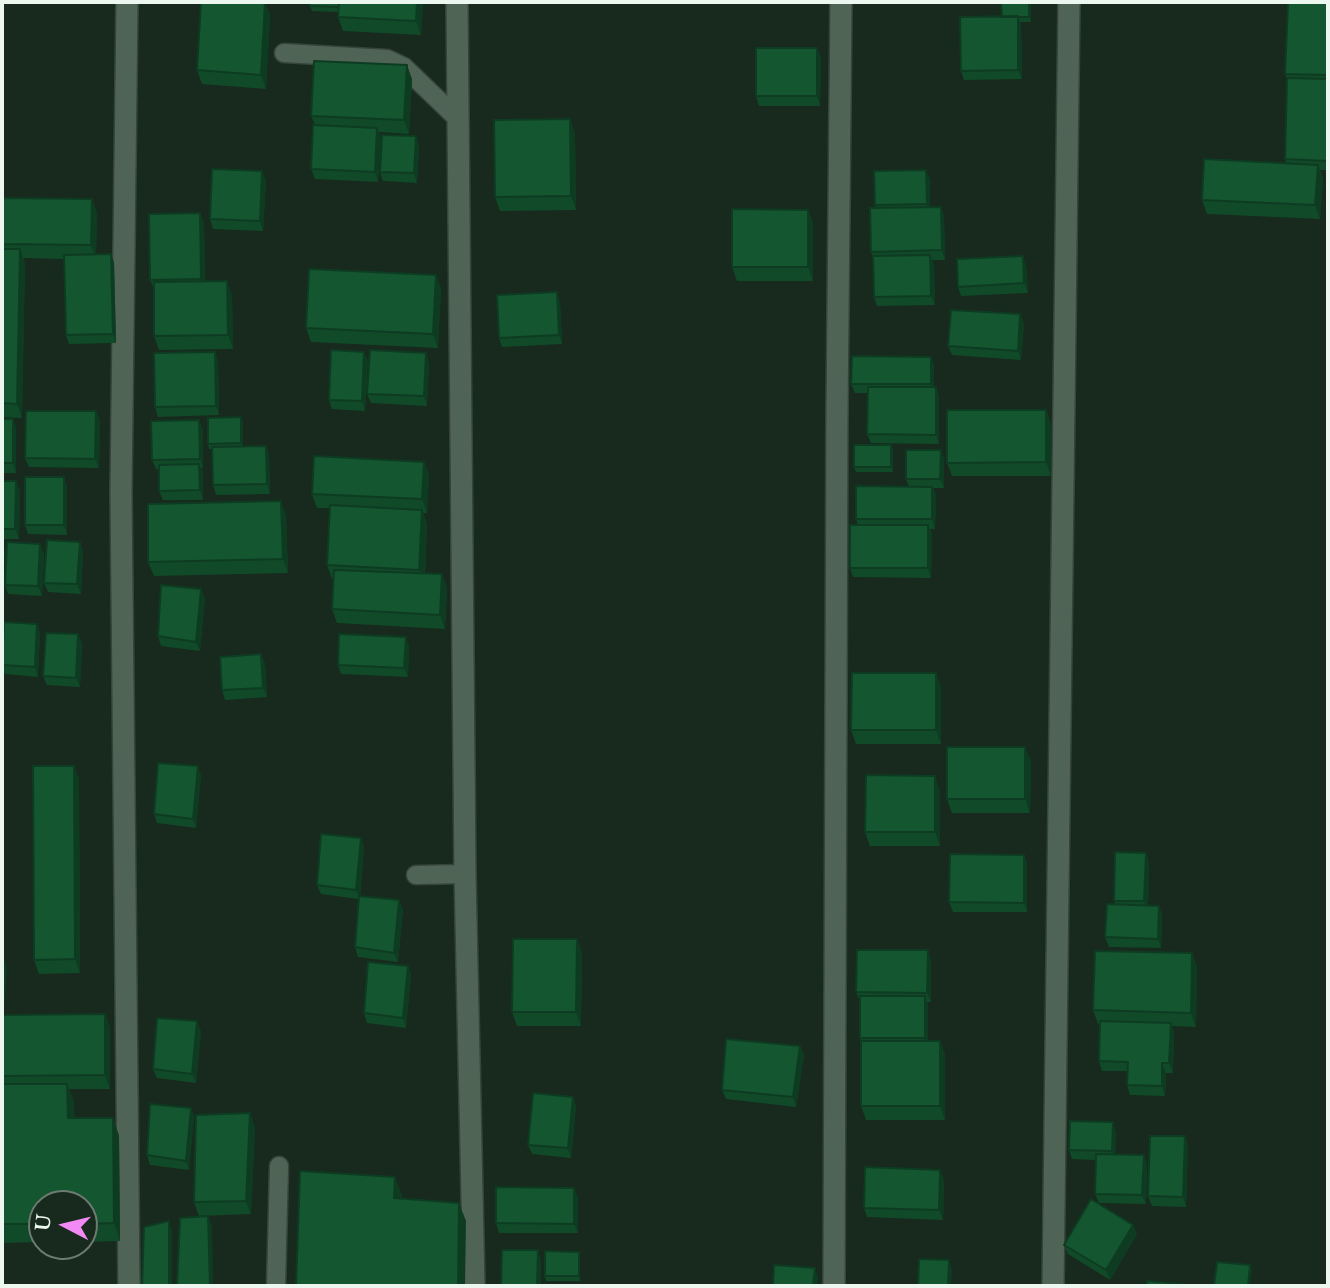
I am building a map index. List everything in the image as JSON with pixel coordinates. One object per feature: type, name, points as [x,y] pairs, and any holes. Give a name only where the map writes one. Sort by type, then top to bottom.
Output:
[{"type":"street","points":[[127,2],[121,492],[129,1286]]},
{"type":"street","points":[[457,2],[465,874],[474,1286]]},
{"type":"street","points":[[834,1286],[841,2]]},
{"type":"street","points":[[1053,1286],[1069,2]]},
{"type":"lane","points":[[284,53],[387,60],[404,67],[458,119]]},
{"type":"lane","points":[[415,875],[465,874]]},
{"type":"lane","points":[[276,1286],[279,1166]]},
{"type":"building","points":[[201,2],[265,2],[261,75],[197,70]]},
{"type":"building","points":[[310,2],[339,2],[338,7],[310,6]]},
{"type":"building","points":[[339,2],[417,2],[416,21],[338,17]]},
{"type":"building","points":[[1001,2],[1029,2],[1029,17],[1002,17]]},
{"type":"building","points":[[1288,2],[1328,2],[1328,75],[1285,74]]},
{"type":"building","points":[[1018,16],[1018,70],[961,71],[960,17]]},
{"type":"building","points":[[756,48],[817,48],[817,96],[756,96]]},
{"type":"building","points":[[314,61],[407,65],[404,120],[311,116]]},
{"type":"building","points":[[1287,78],[1328,79],[1328,161],[1285,159]]},
{"type":"building","points":[[570,119],[571,196],[495,197],[494,120]]},
{"type":"building","points":[[313,125],[377,128],[375,172],[311,169]]},
{"type":"building","points":[[382,135],[416,136],[414,173],[380,172]]},
{"type":"building","points":[[1204,159],[1318,165],[1315,205],[1202,200]]},
{"type":"building","points":[[212,169],[262,171],[260,221],[210,219]]},
{"type":"building","points":[[926,170],[927,204],[875,205],[874,171]]},
{"type":"building","points":[[2,198],[92,199],[91,245],[2,244]]},
{"type":"building","points":[[941,207],[942,250],[871,252],[870,208]]},
{"type":"building","points":[[732,209],[808,210],[808,267],[732,267]]},
{"type":"building","points":[[200,213],[201,279],[150,280],[149,214]]},
{"type":"building","points":[[2,249],[20,249],[17,404],[2,403]]},
{"type":"building","points":[[111,254],[113,334],[66,335],[64,255]]},
{"type":"building","points":[[930,255],[931,296],[874,297],[873,256]]},
{"type":"building","points":[[1023,256],[1024,283],[958,287],[957,259]]},
{"type":"building","points":[[309,269],[436,275],[433,334],[306,328]]},
{"type":"building","points":[[227,281],[228,335],[154,336],[154,282]]},
{"type":"building","points":[[557,292],[559,335],[499,338],[497,295]]},
{"type":"building","points":[[951,310],[1020,314],[1018,351],[948,346]]},
{"type":"building","points":[[331,350],[364,352],[362,401],[329,400]]},
{"type":"building","points":[[370,350],[426,353],[424,396],[367,394]]},
{"type":"building","points":[[215,352],[216,406],[155,407],[154,353]]},
{"type":"building","points":[[852,356],[931,357],[931,384],[851,384]]},
{"type":"building","points":[[868,387],[936,387],[936,435],[867,434]]},
{"type":"building","points":[[947,410],[1046,410],[1046,462],[947,463]]},
{"type":"building","points":[[26,411],[96,411],[95,459],[25,458]]},
{"type":"building","points":[[241,417],[241,443],[208,444],[208,418]]},
{"type":"building","points":[[2,419],[13,419],[13,463],[2,463]]},
{"type":"building","points":[[199,420],[200,459],[152,460],[151,421]]},
{"type":"building","points":[[854,445],[891,445],[891,467],[854,467]]},
{"type":"building","points":[[266,446],[267,484],[213,485],[212,447]]},
{"type":"building","points":[[906,450],[941,450],[940,479],[906,479]]},
{"type":"building","points":[[314,456],[424,462],[422,499],[312,494]]},
{"type":"building","points":[[199,464],[200,490],[159,491],[159,465]]},
{"type":"building","points":[[25,477],[64,477],[64,525],[25,525]]},
{"type":"building","points":[[2,481],[16,481],[15,529],[2,529]]},
{"type":"building","points":[[856,486],[932,487],[932,519],[856,519]]},
{"type":"building","points":[[281,501],[283,559],[148,562],[148,504]]},
{"type":"building","points":[[330,505],[422,510],[419,570],[327,565]]},
{"type":"building","points":[[850,525],[928,525],[928,568],[850,568]]},
{"type":"building","points":[[47,540],[80,542],[77,584],[44,583]]},
{"type":"building","points":[[7,542],[40,544],[38,586],[5,585]]},
{"type":"building","points":[[334,570],[442,574],[440,615],[332,609]]},
{"type":"building","points":[[161,585],[201,589],[196,642],[158,636]]},
{"type":"building","points":[[4,622],[37,624],[35,667],[2,665]]},
{"type":"building","points":[[46,633],[78,634],[76,678],[43,676]]},
{"type":"building","points":[[339,634],[406,637],[404,668],[338,665]]},
{"type":"building","points":[[261,654],[263,688],[222,690],[220,657]]},
{"type":"building","points":[[852,673],[936,673],[936,730],[851,730]]},
{"type":"building","points":[[947,747],[1025,747],[1025,799],[947,799]]},
{"type":"building","points":[[158,763],[198,766],[193,819],[154,814]]},
{"type":"building","points":[[33,766],[74,766],[75,959],[34,960]]},
{"type":"building","points":[[866,775],[935,776],[935,832],[865,832]]},
{"type":"building","points":[[321,834],[361,838],[356,890],[317,885]]},
{"type":"building","points":[[1115,852],[1146,853],[1144,901],[1114,901]]},
{"type":"building","points":[[950,854],[1024,855],[1024,903],[949,902]]},
{"type":"building","points":[[359,896],[399,900],[394,953],[355,947]]},
{"type":"building","points":[[1107,904],[1159,906],[1158,939],[1105,937]]},
{"type":"building","points":[[513,939],[577,939],[576,1012],[512,1012]]},
{"type":"building","points":[[857,950],[928,950],[927,993],[856,992]]},
{"type":"building","points":[[1095,951],[1192,953],[1191,1013],[1093,1010]]},
{"type":"building","points":[[368,962],[408,966],[403,1018],[364,1013]]},
{"type":"building","points":[[860,996],[925,996],[925,1038],[860,1038]]},
{"type":"building","points":[[105,1014],[105,1075],[2,1076],[2,1015]]},
{"type":"building","points":[[157,1018],[197,1021],[192,1074],[153,1069]]},
{"type":"building","points":[[1100,1021],[1171,1023],[1169,1063],[1162,1063],[1162,1086],[1127,1085],[1128,1062],[1099,1061]]},
{"type":"building","points":[[726,1039],[800,1046],[793,1097],[722,1090]]},
{"type":"building","points":[[861,1041],[940,1041],[940,1106],[861,1106]]},
{"type":"building","points":[[2,1084],[67,1084],[68,1118],[113,1118],[114,1223],[98,1224],[98,1190],[28,1190],[28,1224],[2,1224]]},
{"type":"building","points":[[533,1093],[573,1097],[568,1148],[528,1145]]},
{"type":"building","points":[[150,1104],[191,1108],[186,1161],[147,1155]]},
{"type":"building","points":[[250,1113],[246,1201],[194,1202],[196,1115]]},
{"type":"building","points":[[1070,1121],[1113,1122],[1112,1151],[1069,1150]]},
{"type":"building","points":[[1150,1136],[1185,1136],[1183,1197],[1148,1196]]},
{"type":"building","points":[[1096,1154],[1144,1155],[1142,1195],[1095,1194]]},
{"type":"building","points":[[865,1167],[940,1170],[939,1210],[864,1208]]},
{"type":"building","points":[[300,1171],[395,1177],[394,1198],[459,1203],[458,1286],[296,1286]]},
{"type":"building","points":[[496,1187],[574,1188],[574,1224],[496,1223]]},
{"type":"building","points":[[1091,1199],[1133,1225],[1106,1270],[1064,1245]]},
{"type":"building","points":[[208,1216],[210,1286],[177,1286],[180,1218]]},
{"type":"building","points":[[169,1221],[169,1286],[142,1286],[144,1227]]},
{"type":"building","points":[[502,1250],[538,1250],[537,1286],[501,1286]]},
{"type":"building","points":[[545,1251],[579,1252],[579,1276],[545,1276]]},
{"type":"building","points":[[919,1259],[949,1260],[948,1286],[918,1286]]},
{"type":"building","points":[[1217,1262],[1250,1265],[1248,1286],[1214,1286]]},
{"type":"building","points":[[774,1265],[815,1268],[813,1286],[773,1286]]},
{"type":"building","points":[[1147,1281],[1199,1286],[1147,1286]]}]
